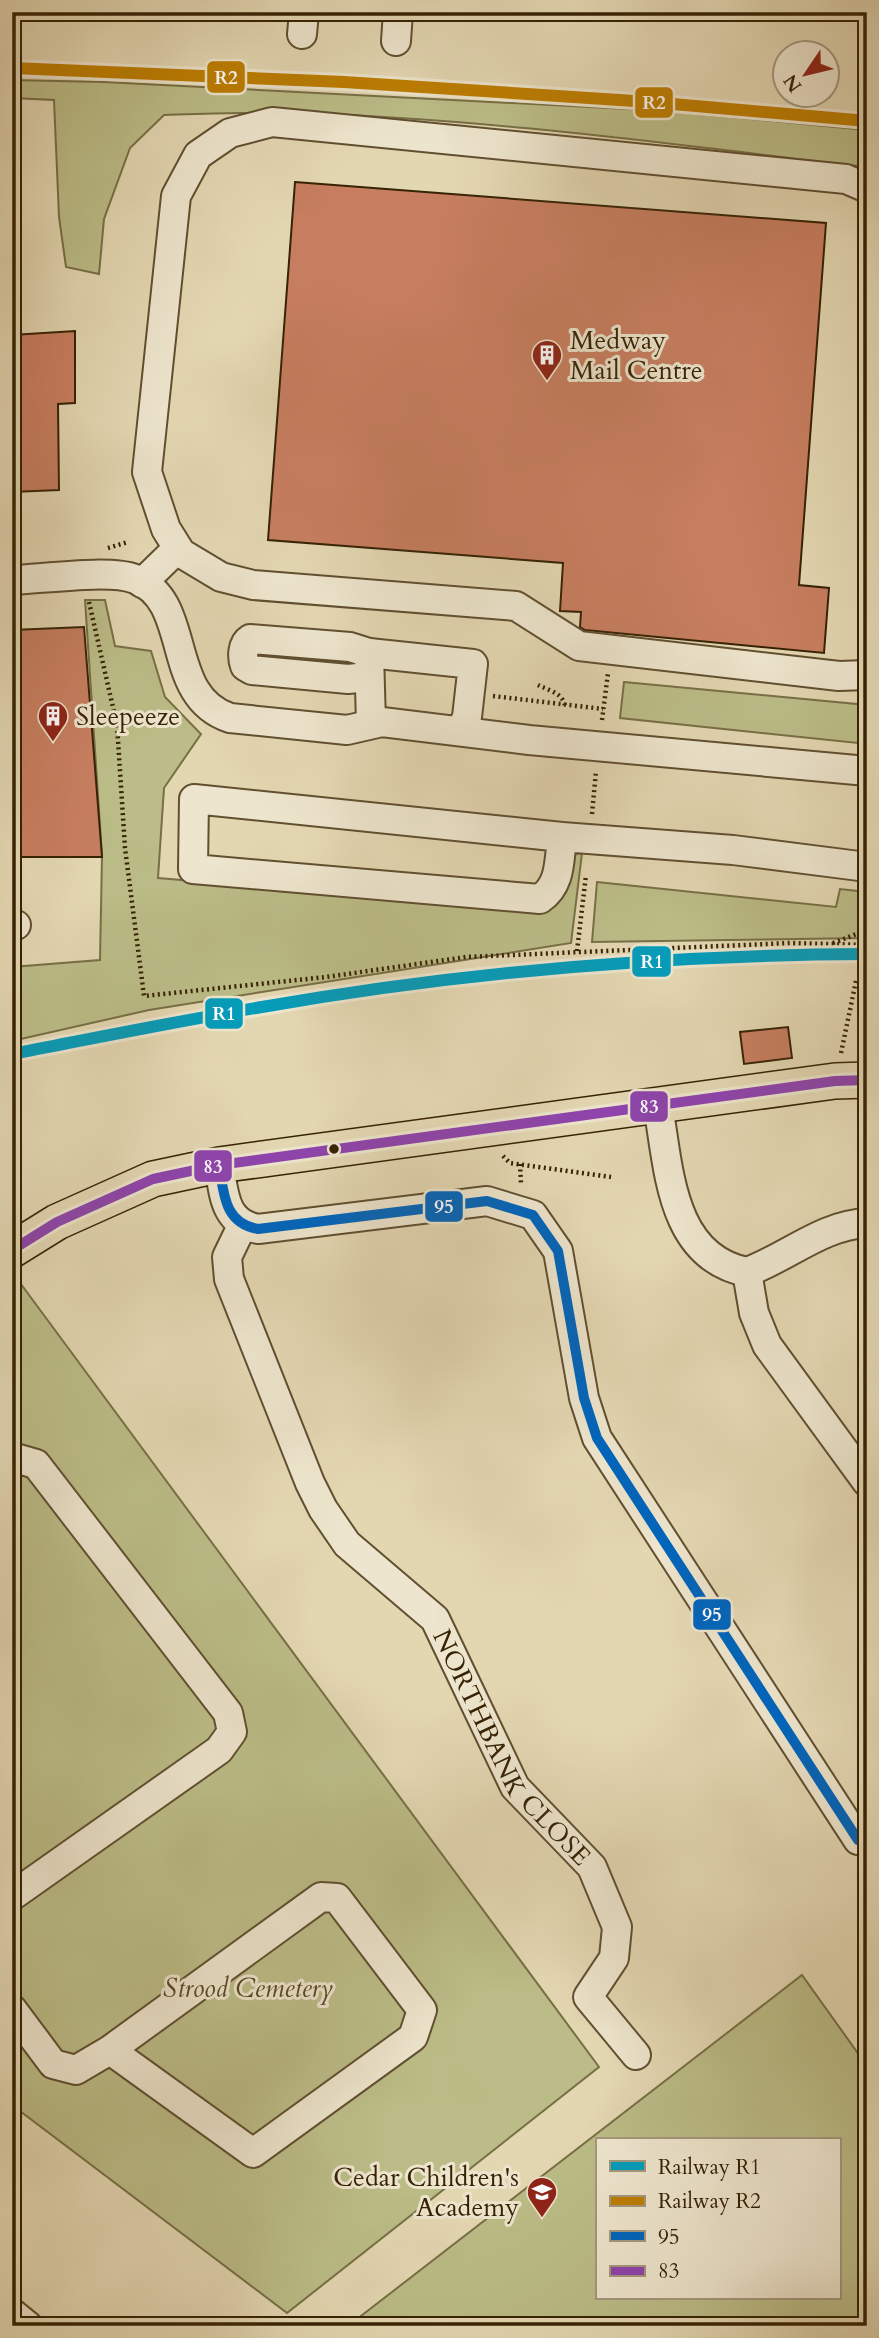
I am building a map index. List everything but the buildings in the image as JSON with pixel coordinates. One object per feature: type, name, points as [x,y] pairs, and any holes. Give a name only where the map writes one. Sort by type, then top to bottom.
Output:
[{"type":"main road","points":[[12,1250],[57,1222],[153,1179],[219,1165],[851,1081]]},
{"type":"street","points":[[396,41],[398,12]]},
{"type":"street","points":[[867,188],[846,180],[272,122],[230,133],[198,155],[176,196],[147,472],[166,529],[177,549],[202,568],[240,582],[516,606],[579,646],[839,676],[867,675]]},
{"type":"street","points":[[142,583],[177,549]]},
{"type":"street","points":[[12,580],[123,576],[142,583],[166,608],[192,687],[214,710],[237,719],[347,730],[371,723],[461,730],[598,746],[867,771]]},
{"type":"street","points":[[371,723],[368,665],[473,664],[467,717],[461,730]]},
{"type":"street","points":[[562,837],[558,873],[552,891],[540,899],[192,869],[194,800],[562,837],[713,848],[867,867]]},
{"type":"street","points":[[658,1107],[681,1220],[705,1249],[729,1265],[747,1272],[772,1262],[822,1232],[846,1224],[867,1223]]},
{"type":"street","points":[[219,1165],[226,1201],[242,1226],[258,1229],[487,1201],[533,1215],[558,1251],[584,1398],[597,1438],[858,1840]]},
{"type":"street","name":"NORTHBANK CLOSE","points":[[242,1226],[227,1256],[229,1279],[310,1483],[323,1509],[347,1544],[435,1619],[516,1787],[592,1867],[617,1927],[614,1958],[588,1997],[636,2055]]},
{"type":"street","points":[[747,1272],[754,1313],[763,1337],[867,1482]]},
{"type":"street","points":[[12,1460],[15,1458],[36,1464],[228,1713],[232,1732],[219,1750],[12,1896]]},
{"type":"street","points":[[12,2009],[53,2064],[76,2070],[110,2050],[321,1897],[337,1898],[422,2010],[413,2037],[253,2153],[110,2050]]},
{"type":"street","points":[[12,2313],[28,2326]]},
{"type":"path","points":[[84,577],[117,725],[125,848],[144,996],[326,977],[466,957],[833,943],[867,945]]},
{"type":"path","points":[[594,793],[611,650]]},
{"type":"path","points":[[538,685],[551,690],[564,700],[565,706]]},
{"type":"path","points":[[833,943],[867,929]]},
{"type":"path","points":[[851,1081],[856,981],[867,981]]},
{"type":"path","points":[[502,1152],[510,1163],[611,1177]]},
{"type":"green space","points":[[12,80],[104,82],[666,111],[867,130],[867,167],[436,120],[292,113],[164,115],[130,148],[104,219],[99,274],[66,267],[59,217],[54,100],[12,98]]},
{"type":"green space","points":[[85,600],[105,600],[115,646],[151,651],[165,697],[201,734],[164,788],[158,878],[534,909],[567,856],[582,853],[571,943],[149,1010],[12,1041],[12,967],[100,960],[102,856]]},
{"type":"green space","points":[[624,682],[867,705],[867,744],[620,718]]},
{"type":"green space","points":[[597,882],[836,907],[840,889],[867,892],[867,938],[592,942]]},
{"type":"green space","name":"Strood Cemetery","points":[[15,1276],[599,2067],[287,2313],[12,2105],[12,1277]]},
{"type":"green space","name":"Cedar Children's Academy","points":[[802,1975],[867,2066],[867,2326],[348,2326]]},
{"type":"rail line","name":"R2","points":[[12,68],[344,82],[650,102],[867,121]]},
{"type":"rail line","name":"R1","points":[[12,1054],[262,1007],[488,975],[639,962],[867,954]]},
{"type":"transit line","name":"83","points":[[12,1250],[57,1222],[153,1179],[219,1165],[835,1081],[867,1080]]},
{"type":"transit line","name":"95","points":[[219,1165],[225,1196],[232,1214],[238,1221],[258,1229],[487,1201],[533,1215],[558,1251],[584,1398],[597,1438],[858,1840]]},
{"type":"place","name":"Medway Mail Centre","points":[[547,382]]},
{"type":"place","name":"Sleepeeze","points":[[53,743]]},
{"type":"place","name":"Cedar Children's Academy","points":[[542,2219]]}]
